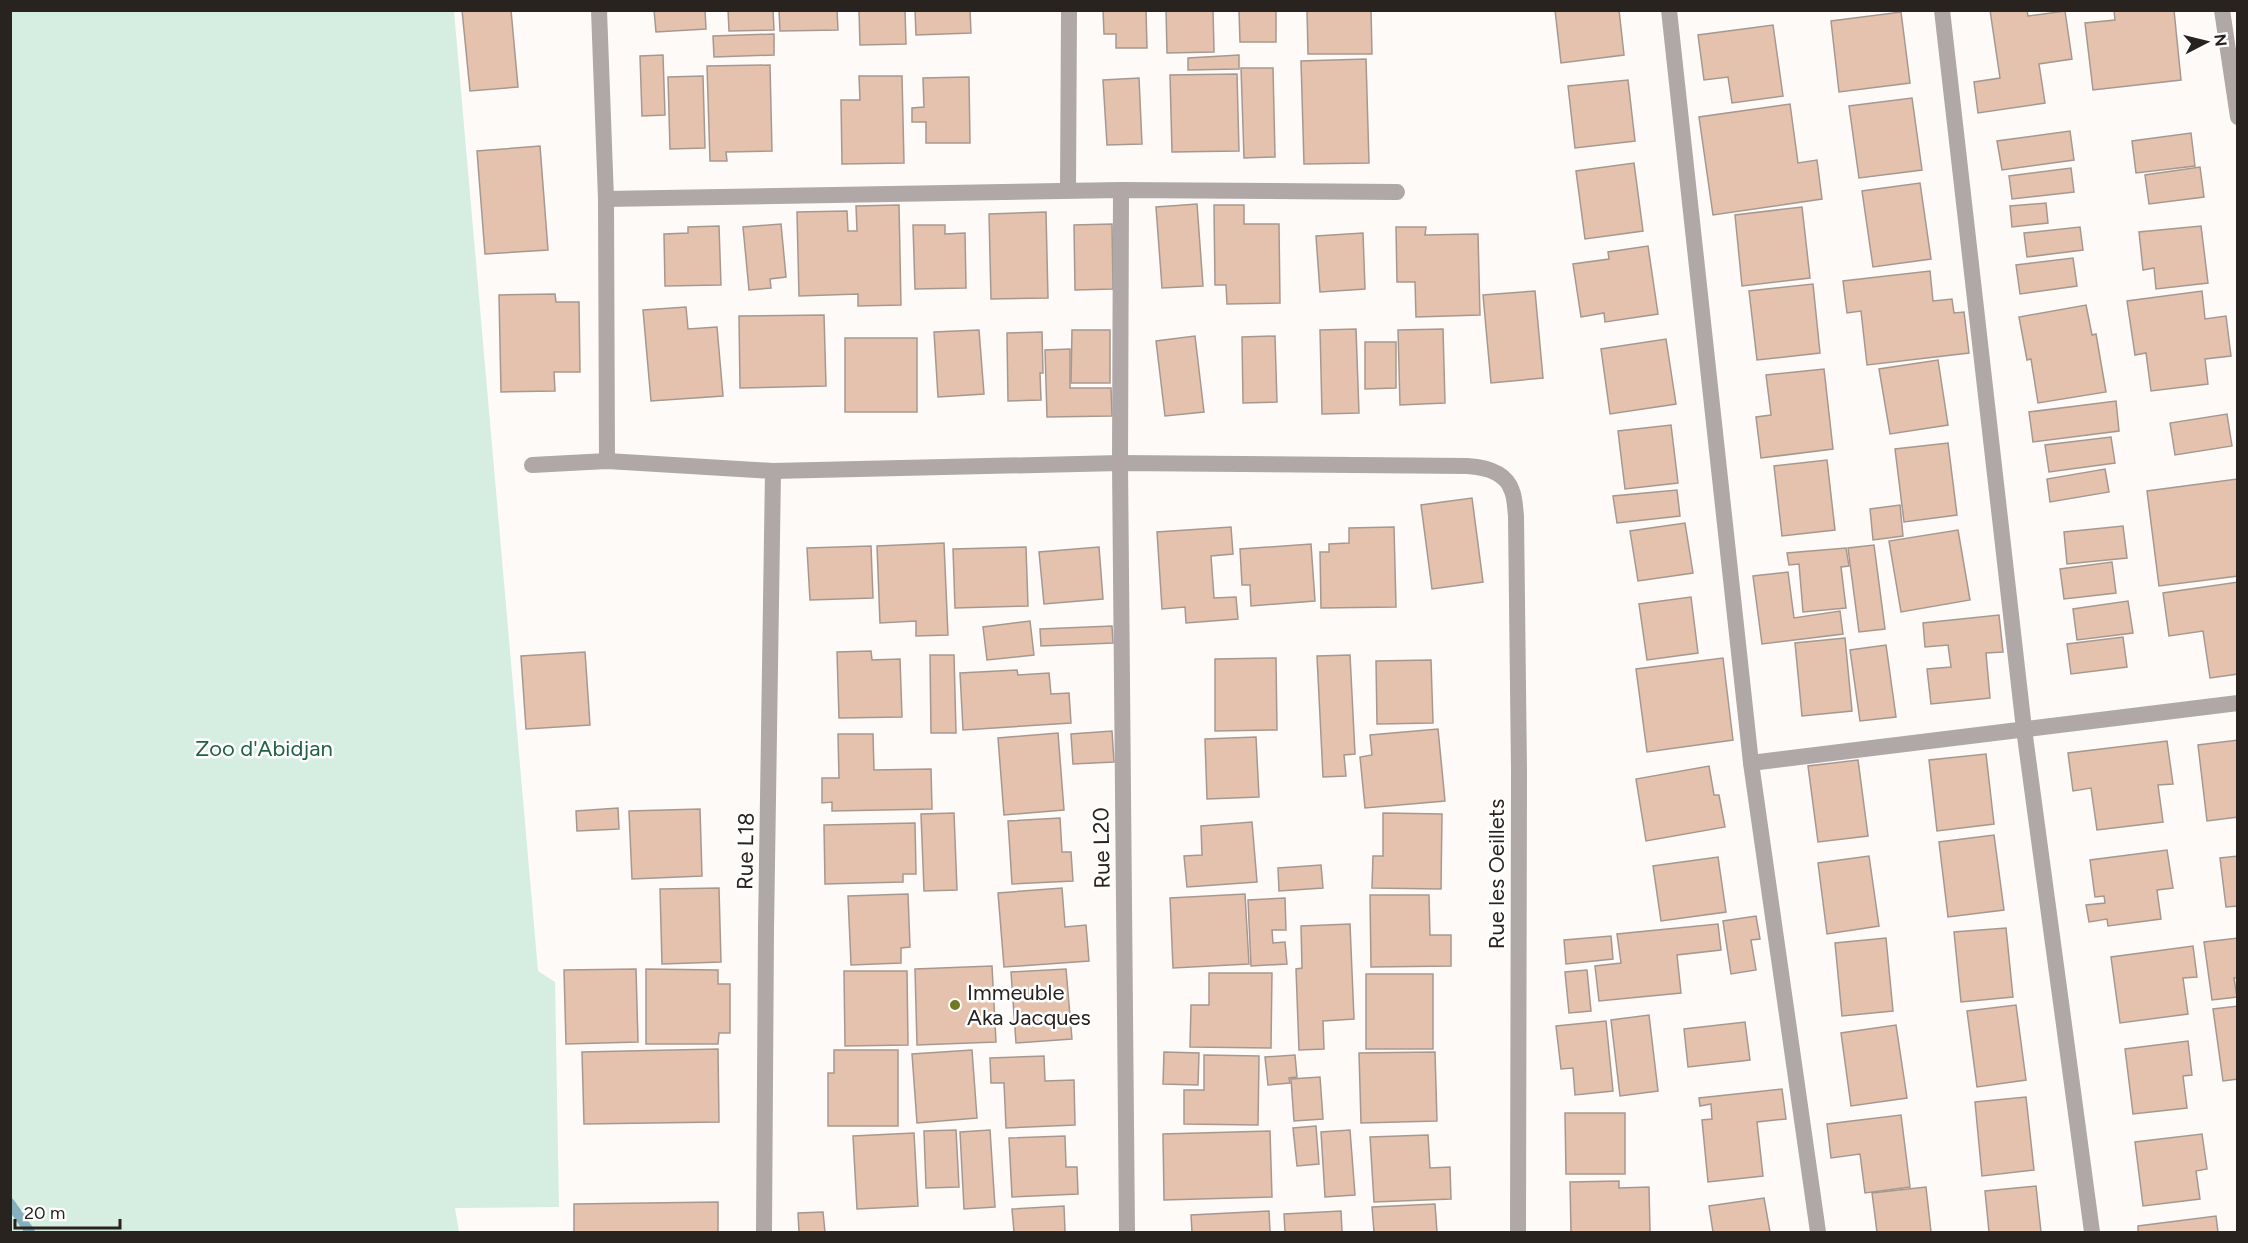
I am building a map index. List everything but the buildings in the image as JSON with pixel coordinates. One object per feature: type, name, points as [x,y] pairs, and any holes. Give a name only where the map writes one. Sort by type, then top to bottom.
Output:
[{"type":"street","points":[[599,10],[606,199],[608,461]]},
{"type":"street","points":[[1068,190],[1069,10]]},
{"type":"street","points":[[1669,10],[1751,763],[1818,1233]]},
{"type":"street","points":[[1942,10],[2024,729],[2092,1233]]},
{"type":"street","points":[[2222,10],[2238,117]]},
{"type":"street","points":[[606,199],[1068,190],[1397,192]]},
{"type":"street","name":"Rue L20","points":[[1121,190],[1120,463],[1127,1233]]},
{"type":"street","name":"Rue les Oeillets","points":[[532,465],[608,461],[773,471],[1120,463],[1484,467],[1499,474],[1512,489],[1516,516],[1519,771],[1518,1233]]},
{"type":"street","name":"Rue L18","points":[[764,1233],[773,471]]},
{"type":"street","points":[[1751,763],[2238,703]]},
{"type":"green space","name":"Zoo d'Abidjan","points":[[10,11],[454,11],[538,971],[555,982],[559,1207],[455,1208],[459,1232],[11,1232]]},
{"type":"waterway","points":[[10,1203],[30,1232]]},
{"type":"place","name":"Immeuble Aka Jacques","points":[[955,1005]]}]
